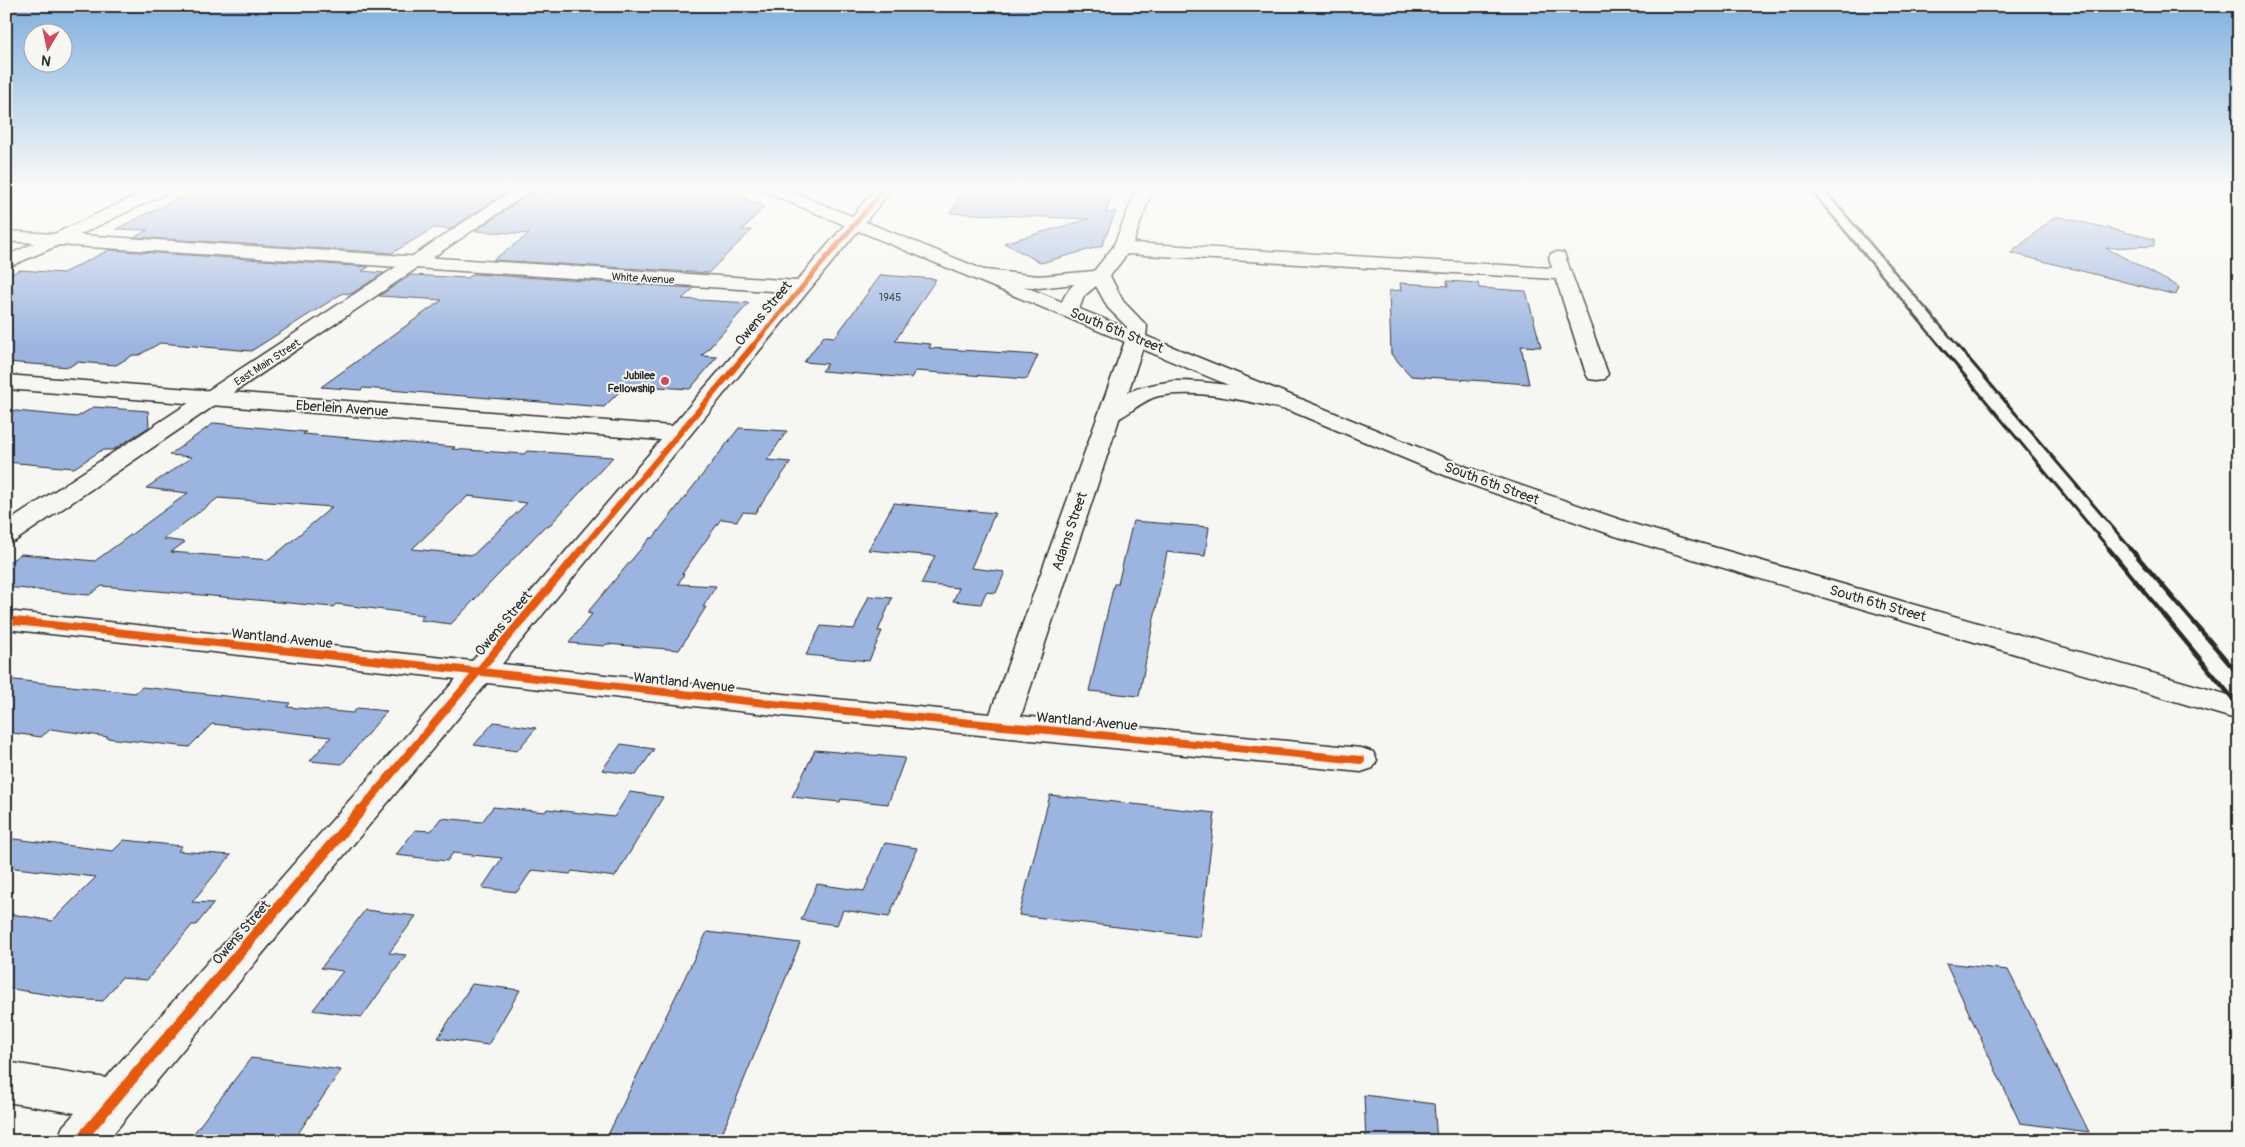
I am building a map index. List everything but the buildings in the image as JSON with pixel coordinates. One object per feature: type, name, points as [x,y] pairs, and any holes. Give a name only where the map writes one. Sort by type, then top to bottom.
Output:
[{"type":"street","points":[[6,263],[53,242]]},
{"type":"street","name":"White Avenue","points":[[94,242],[415,264],[801,287]]},
{"type":"street","name":"East Main Street","points":[[6,535],[448,242]]},
{"type":"street","name":"Owens Street","points":[[79,1141],[479,672],[839,242]]},
{"type":"street","name":"South 6th Street","points":[[900,242],[1458,472],[1606,524],[2239,709]]},
{"type":"street","points":[[1070,311],[1070,301],[1075,294],[1084,285],[1100,276],[1122,248],[1124,242]]},
{"type":"street","points":[[1122,248],[1560,265],[1597,374]]},
{"type":"street","points":[[985,276],[1039,282],[1100,276]]},
{"type":"street","points":[[1100,276],[1115,304],[1137,326],[1136,338]]},
{"type":"street","name":"Adams Street","points":[[1002,725],[1136,338]]},
{"type":"street","name":"Eberlein Avenue","points":[[6,382],[678,434]]},
{"type":"street","points":[[1109,416],[1137,396],[1163,389],[1197,388],[1296,405]]},
{"type":"street","name":"Wantland Avenue","points":[[6,620],[783,705],[1361,760]]},
{"type":"street","points":[[6,1082],[114,1099]]},
{"type":"railway","points":[[1853,242],[1941,347]]},
{"type":"railway","points":[[1869,242],[1959,347]]},
{"type":"railway","points":[[1940,346],[2110,550]]},
{"type":"railway","points":[[1958,346],[2132,550]]},
{"type":"railway","points":[[2109,549],[2239,706]]},
{"type":"railway","points":[[2131,549],[2239,675]]},
{"type":"cycle path","points":[[79,1141],[479,672],[840,242]]},
{"type":"cycle path","points":[[6,620],[783,705],[1361,760]]},
{"type":"place","name":"Jubilee Fellowship","points":[[665,381]]}]
